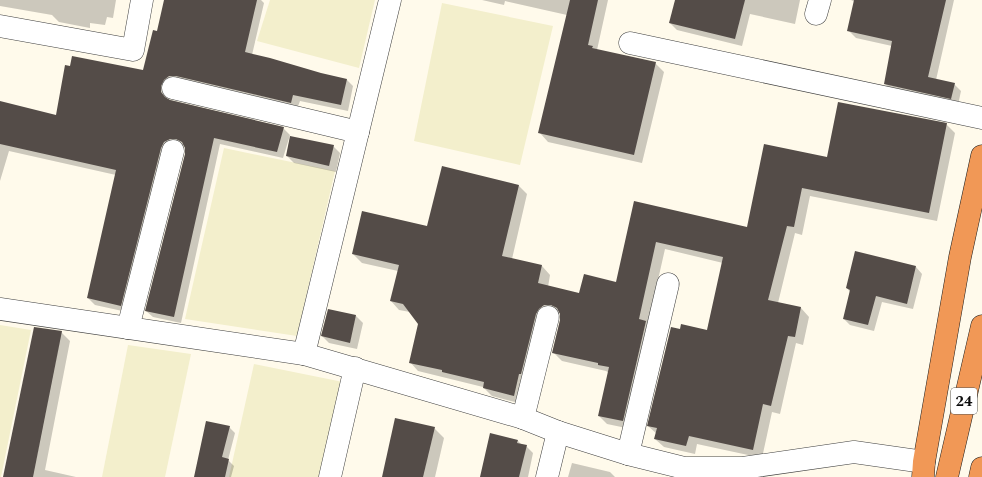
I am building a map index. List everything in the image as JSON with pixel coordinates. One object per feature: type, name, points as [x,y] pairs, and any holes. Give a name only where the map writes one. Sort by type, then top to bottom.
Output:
[{"type":"highway","points":[[923,469],[960,257],[982,156]]},
{"type":"highway","name":"24","points":[[947,477],[982,326]]},
{"type":"highway","points":[[980,477],[982,468]]},
{"type":"street","points":[[0,26],[133,50],[142,0]]},
{"type":"street","points":[[304,354],[390,0]]},
{"type":"street","points":[[630,43],[982,118]]},
{"type":"street","points":[[173,88],[358,132]]},
{"type":"street","points":[[128,328],[173,151]]},
{"type":"street","points":[[628,454],[668,284]]},
{"type":"street","points":[[0,309],[304,354],[523,418],[558,432],[628,454],[684,468],[743,468],[854,452],[923,469]]},
{"type":"street","points":[[523,418],[548,317]]},
{"type":"street","points":[[330,477],[354,368]]},
{"type":"street","points":[[547,477],[558,432]]},
{"type":"shaded area","points":[[270,0],[375,0],[359,68],[257,41]]},
{"type":"shaded area","points":[[442,3],[553,26],[520,165],[414,141]]},
{"type":"shaded area","points":[[224,148],[335,171],[297,336],[185,319]]},
{"type":"shaded area","points":[[0,325],[31,330],[1,477],[0,477]]},
{"type":"shaded area","points":[[128,345],[191,354],[165,477],[102,477]]},
{"type":"shaded area","points":[[254,364],[343,382],[321,477],[229,477]]},
{"type":"building","points":[[164,0],[257,0],[245,52],[347,79],[341,105],[293,95],[291,103],[176,76],[169,76],[164,80],[161,86],[161,92],[170,100],[284,127],[277,152],[214,138],[174,317],[145,311],[185,154],[185,148],[182,142],[176,139],[170,139],[164,142],[161,148],[121,306],[87,298],[116,170],[0,144],[0,101],[56,115],[65,65],[70,66],[72,56],[143,70],[153,30],[157,31]]},
{"type":"building","points":[[570,0],[598,0],[588,45],[593,46],[592,48],[656,62],[634,155],[538,133]]},
{"type":"building","points":[[675,0],[745,0],[735,39],[669,23]]},
{"type":"building","points":[[854,0],[946,0],[928,77],[955,83],[951,99],[884,84],[892,41],[847,31]]},
{"type":"building","points":[[838,102],[947,123],[929,213],[802,188],[794,227],[787,226],[768,300],[801,307],[795,337],[788,336],[771,406],[763,404],[753,450],[689,436],[686,446],[654,439],[657,428],[647,426],[671,327],[680,329],[681,324],[707,330],[723,257],[656,242],[639,319],[646,321],[623,421],[598,416],[609,367],[598,365],[598,363],[552,353],[560,320],[560,314],[557,308],[551,305],[544,305],[536,314],[514,396],[483,388],[484,382],[442,372],[442,370],[409,363],[418,324],[403,304],[390,301],[399,265],[352,254],[362,211],[427,226],[442,166],[519,185],[502,256],[542,265],[538,283],[579,293],[584,274],[616,282],[634,201],[747,227],[764,144],[827,157]]},
{"type":"building","points":[[290,136],[334,145],[329,166],[286,156]]},
{"type":"building","points":[[855,251],[916,266],[907,304],[876,296],[868,325],[843,319],[850,290],[846,288]]},
{"type":"building","points":[[328,309],[356,315],[350,343],[321,336]]},
{"type":"building","points":[[34,327],[62,331],[33,477],[3,477]]},
{"type":"building","points":[[395,418],[435,427],[423,477],[382,477]]},
{"type":"building","points":[[206,421],[230,426],[222,457],[229,459],[225,477],[194,477]]},
{"type":"building","points":[[490,433],[518,440],[517,443],[527,445],[519,477],[480,477]]}]
